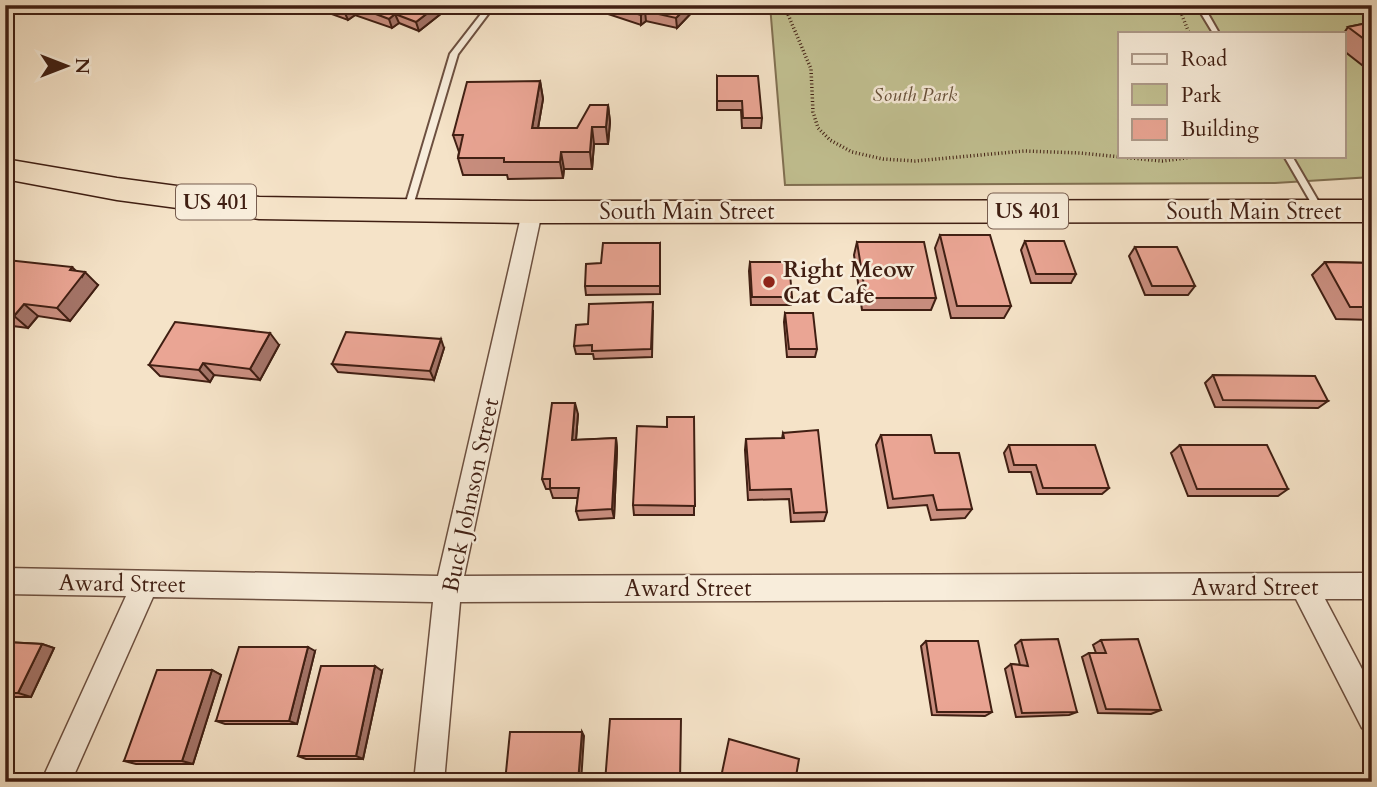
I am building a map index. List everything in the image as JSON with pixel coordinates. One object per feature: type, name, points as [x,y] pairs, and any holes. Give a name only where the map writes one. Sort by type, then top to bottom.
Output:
[{"type":"highway","name":"South Main Street","points":[[5,169],[117,189],[259,208],[532,212],[1372,211]]},
{"type":"street","name":"Buck Johnson Street","points":[[429,782],[448,589],[532,212]]},
{"type":"street","name":"Award Street","points":[[5,581],[448,589],[1372,586]]},
{"type":"street","points":[[55,782],[146,582]]},
{"type":"street","points":[[1304,587],[1372,718]]},
{"type":"lane","points":[[408,209],[454,54],[492,5]]},
{"type":"lane","points":[[1199,5],[1215,32]]},
{"type":"lane","points":[[1289,158],[1320,211]]},
{"type":"path","points":[[784,5],[789,24],[811,69],[816,122],[824,136],[849,151],[883,159],[913,161],[1012,152],[1078,152],[1118,157]]},
{"type":"path","points":[[1129,158],[1163,162],[1195,158]]},
{"type":"green space","name":"South Park","points":[[770,5],[1372,5],[1372,177],[1275,183],[785,185]]},
{"type":"building","points":[[330,5],[352,5],[344,11]]},
{"type":"building","points":[[352,5],[438,5],[416,22],[395,14],[389,19]]},
{"type":"building","points":[[610,5],[689,5],[676,18],[645,11],[641,15]]},
{"type":"building","points":[[1372,22],[1372,45],[1348,27]]},
{"type":"building","points":[[717,76],[758,76],[762,118],[743,118],[742,101],[717,101]]},
{"type":"building","points":[[540,81],[532,128],[577,128],[590,105],[608,105],[606,127],[592,127],[590,152],[561,152],[560,162],[504,162],[504,158],[458,158],[463,135],[453,135],[467,82]]},
{"type":"building","points":[[940,235],[990,235],[1011,306],[957,306]]},
{"type":"building","points":[[1025,241],[1064,241],[1076,274],[1036,274]]},
{"type":"building","points":[[857,242],[924,242],[936,298],[866,298]]},
{"type":"building","points":[[603,243],[660,243],[660,286],[585,286],[586,264],[601,263]]},
{"type":"building","points":[[1135,247],[1177,247],[1195,286],[1152,286]]},
{"type":"building","points":[[7,260],[72,267],[70,270],[85,272],[57,308],[24,304],[14,316],[5,315],[5,292],[9,287],[5,286]]},
{"type":"building","points":[[750,262],[789,262],[792,297],[752,297]]},
{"type":"building","points":[[1325,262],[1372,263],[1372,307],[1350,307]]},
{"type":"building","points":[[653,302],[651,349],[592,351],[592,345],[574,346],[576,325],[588,324],[589,304]]},
{"type":"building","points":[[785,313],[813,313],[817,349],[789,349]]},
{"type":"building","points":[[175,322],[270,333],[250,369],[203,363],[199,370],[149,365]]},
{"type":"building","points":[[346,332],[441,339],[430,371],[332,364]]},
{"type":"building","points":[[1213,375],[1315,376],[1328,401],[1223,400]]},
{"type":"building","points":[[552,403],[575,403],[572,440],[616,438],[612,509],[576,511],[579,488],[550,488],[550,479],[542,479]]},
{"type":"building","points":[[667,417],[694,417],[695,506],[633,505],[637,426],[667,427]]},
{"type":"building","points":[[818,430],[827,512],[794,513],[791,489],[750,490],[746,439],[784,438],[783,433]]},
{"type":"building","points":[[881,435],[931,435],[935,453],[959,453],[972,509],[937,510],[933,495],[893,499]]},
{"type":"building","points":[[1009,445],[1095,445],[1109,488],[1043,488],[1036,465],[1014,465]]},
{"type":"building","points":[[1180,445],[1267,445],[1288,489],[1197,489]]},
{"type":"building","points":[[1058,639],[1077,712],[1022,713],[1011,664],[1028,666],[1021,640]]},
{"type":"building","points":[[1138,639],[1161,710],[1106,709],[1089,653],[1106,653],[1101,640]]},
{"type":"building","points":[[926,641],[978,641],[992,712],[937,712]]},
{"type":"building","points":[[5,642],[42,644],[18,693],[5,693]]},
{"type":"building","points":[[239,647],[308,647],[289,721],[216,721]]},
{"type":"building","points":[[321,666],[375,666],[356,756],[298,756]]},
{"type":"building","points":[[157,670],[212,670],[182,761],[124,761]]},
{"type":"building","points":[[610,719],[681,719],[680,782],[605,782]]},
{"type":"building","points":[[510,732],[582,732],[578,782],[505,782]]},
{"type":"building","points":[[729,739],[799,759],[795,782],[720,782]]},
{"type":"place","name":"Right Meow Cat Cafe","points":[[769,282]]}]
